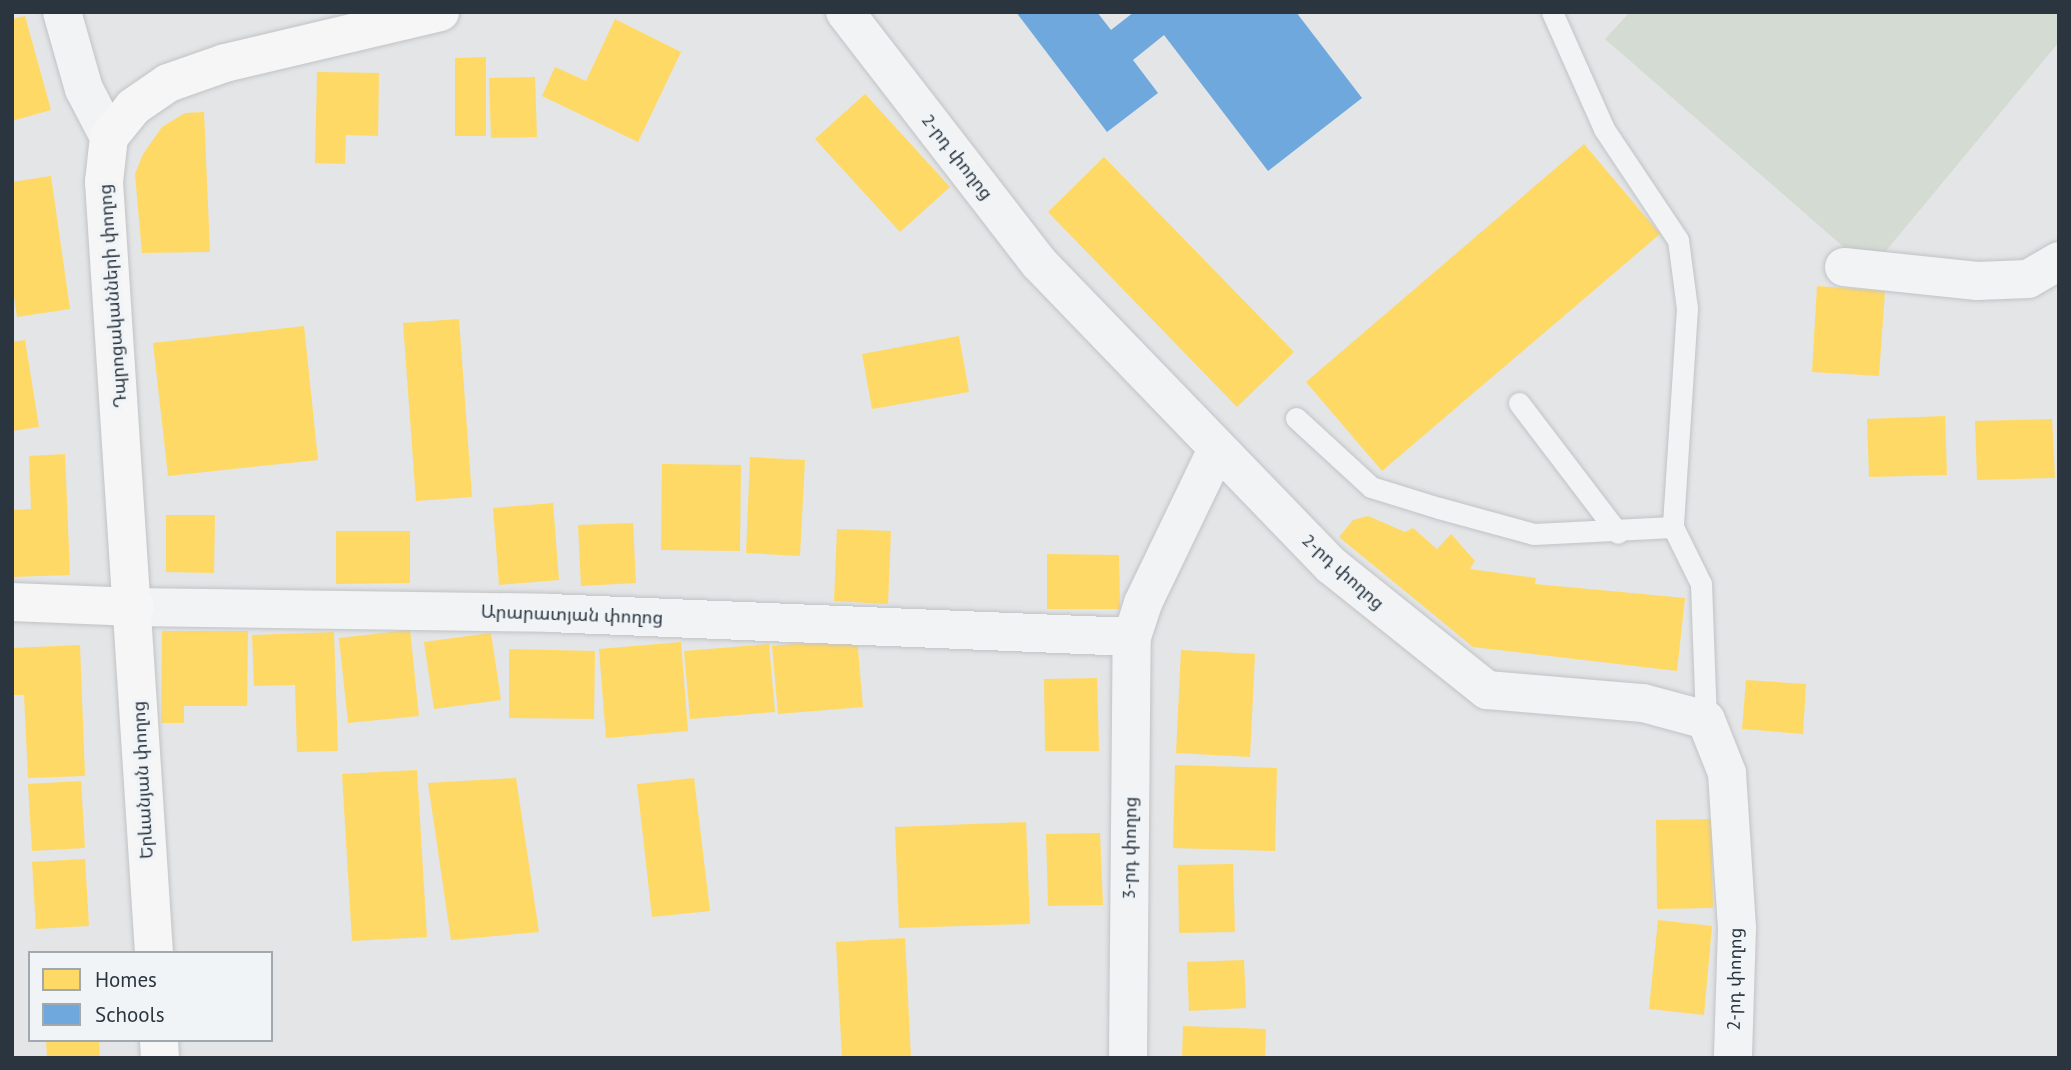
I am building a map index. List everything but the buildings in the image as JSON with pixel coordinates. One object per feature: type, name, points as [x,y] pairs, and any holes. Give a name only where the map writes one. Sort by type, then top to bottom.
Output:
[{"type":"main road","points":[[109,137],[133,107],[168,83],[225,63],[440,12]]},
{"type":"main road","name":"Դպրոցականների փողոց","points":[[109,137],[104,182],[135,607]]},
{"type":"main road","name":"Արարատյան փողոց","points":[[12,602],[135,607]]},
{"type":"main road","name":"Երևանյան փողոց","points":[[135,607],[154,951]]},
{"type":"street","points":[[62,12],[84,89],[109,137]]},
{"type":"street","name":"2-րդ փողոց","points":[[845,12],[1039,262],[1332,566],[1486,690],[1643,703],[1706,720],[1727,773],[1737,928],[1733,1058]]},
{"type":"street","points":[[1844,267],[1977,281],[2028,279],[2059,261]]},
{"type":"street","name":"3-րդ փողոց","points":[[1128,1058],[1132,637],[1148,591],[1217,449]]},
{"type":"street","name":"Արարատյան փողոց","points":[[135,607],[563,614],[1132,637]]},
{"type":"lane","points":[[1552,12],[1604,129],[1678,240],[1687,308],[1672,527],[1701,584],[1706,720]]},
{"type":"lane","points":[[1519,403],[1618,533]]},
{"type":"lane","points":[[1296,418],[1371,486],[1534,534],[1618,533],[1672,527]]},
{"type":"shaded area","points":[[1630,12],[2059,12],[2059,42],[1870,270],[1605,39]]}]
